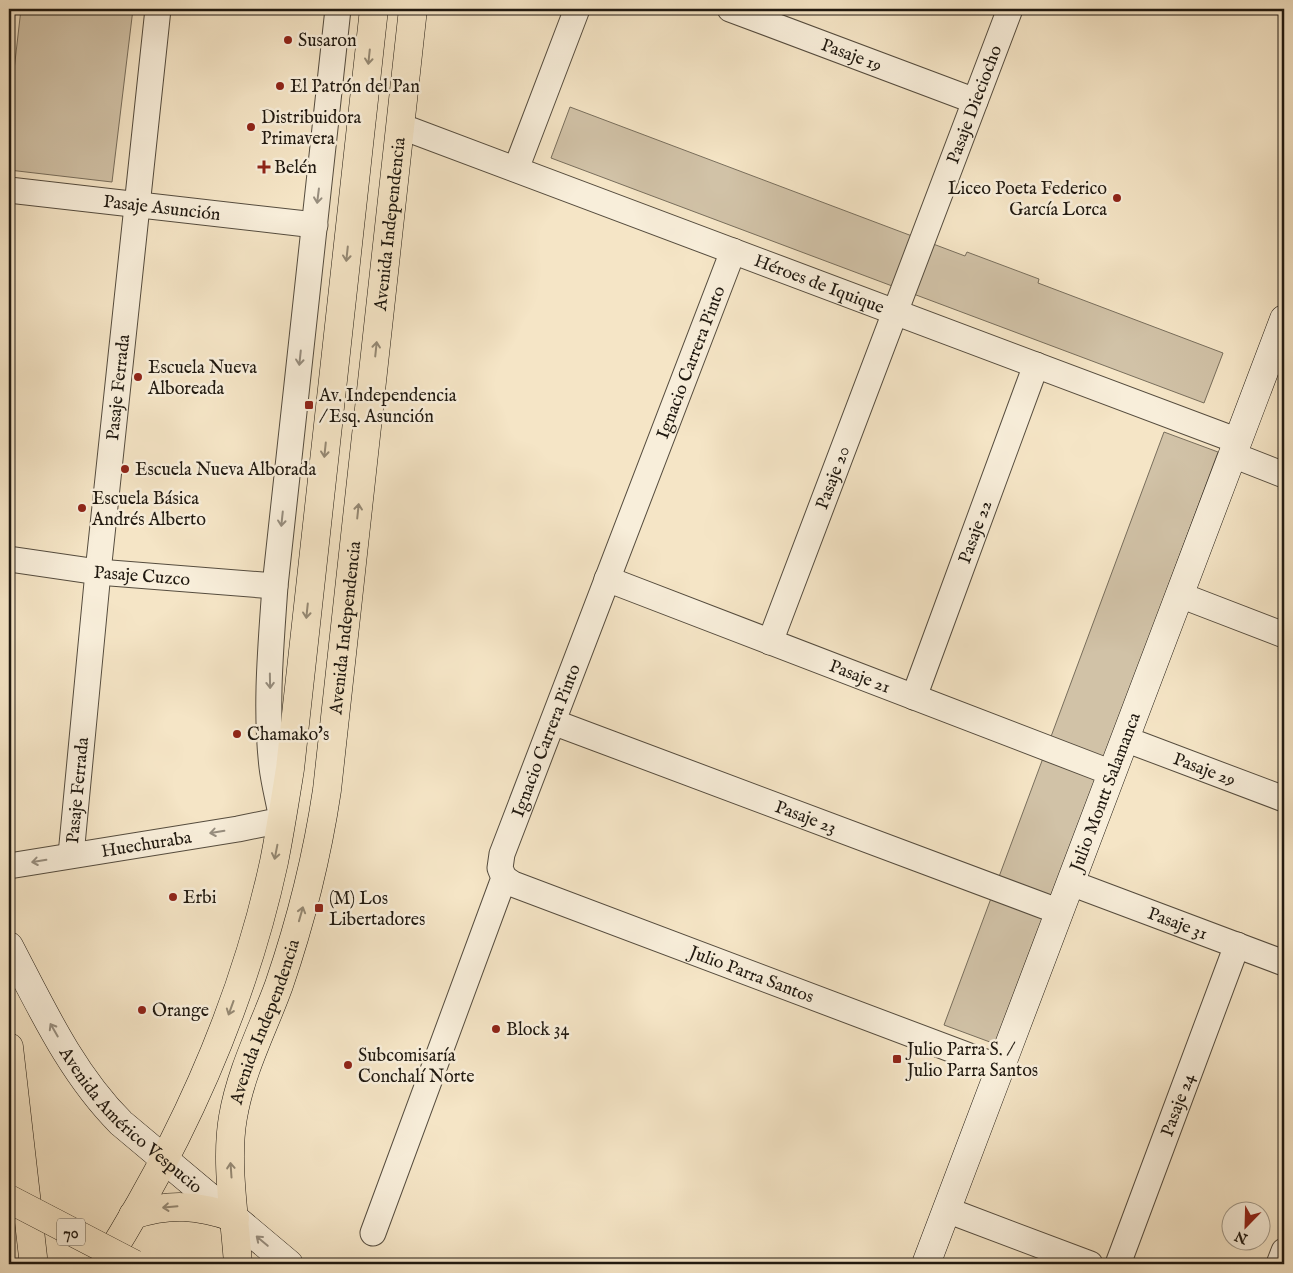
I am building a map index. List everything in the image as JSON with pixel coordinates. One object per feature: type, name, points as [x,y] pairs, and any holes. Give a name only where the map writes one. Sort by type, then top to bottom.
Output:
[{"type":"main road","name":"Avenida Independencia","points":[[104,1264],[164,1159],[206,1069],[241,981],[265,900],[282,820],[291,760],[374,9]]},
{"type":"main road","name":"Avenida Independencia","points":[[238,1264],[230,1158],[231,1137],[237,1099],[246,1067],[278,986],[299,919],[314,862],[328,790],[413,9]]},
{"type":"main road","points":[[9,1046],[25,1258],[9,1182]]},
{"type":"main road","name":"70","points":[[9,1199],[134,1264]]},
{"type":"main road","points":[[133,1215],[164,1207],[188,1207],[235,1218]]},
{"type":"street","name":"Pasaje Ferrada","points":[[70,855],[158,9]]},
{"type":"street","name":"Avenida Independencia","points":[[282,820],[272,767],[269,666],[275,586],[338,9]]},
{"type":"street","points":[[516,169],[577,9]]},
{"type":"street","name":"Pasaje 19","points":[[730,9],[975,101]]},
{"type":"street","name":"Pasaje Dieciocho","points":[[895,312],[1010,9]]},
{"type":"street","name":"Héroes de Iquique","points":[[400,126],[1036,365],[1235,448],[1284,475]]},
{"type":"street","name":"Pasaje Asunción","points":[[9,190],[315,224]]},
{"type":"street","name":"Ignacio Carrera Pinto","points":[[373,1233],[504,878],[501,874],[500,861],[733,250]]},
{"type":"street","name":"Pasaje 20","points":[[770,642],[895,312]]},
{"type":"street","name":"Julio Montt Salamanca","points":[[926,1264],[1284,319]]},
{"type":"street","name":"Pasaje 22","points":[[914,697],[1036,365]]},
{"type":"street","name":"Pasaje Cuzco","points":[[9,559],[98,572],[275,586]]},
{"type":"street","name":"Pasaje 21","points":[[607,579],[1112,773]]},
{"type":"street","points":[[1180,595],[1284,635]]},
{"type":"street","name":"Pasaje 23","points":[[553,722],[1060,912]]},
{"type":"street","name":"Pasaje 29","points":[[1125,739],[1284,799]]},
{"type":"street","name":"Huechuraba","points":[[9,866],[238,829],[282,820]]},
{"type":"street","name":"Julio Parra Santos","points":[[504,878],[513,884],[1000,1068]]},
{"type":"street","name":"Pasaje 31","points":[[1071,883],[1284,963]]},
{"type":"street","name":"Pasaje 24","points":[[1118,1264],[1237,945]]},
{"type":"street","name":"Avenida Américo Vespucio","points":[[9,946],[53,1029],[92,1092],[121,1123],[289,1264]]},
{"type":"street","points":[[947,1210],[1090,1264]]},
{"type":"street","points":[[1279,1264],[1284,1251]]},
{"type":"shaded area","points":[[21,9],[133,9],[112,182],[9,170],[9,114]]},
{"type":"shaded area","points":[[570,107],[965,256],[967,252],[1039,279],[1038,283],[1223,353],[1204,403],[551,158]]},
{"type":"shaded area","points":[[1164,432],[1218,452],[998,1045],[944,1025]]},
{"type":"tunnel","points":[[16,1258],[17,1264]]},
{"type":"place","name":"Susaron","points":[[288,40]]},
{"type":"place","name":"El Patrón del Pan","points":[[280,86]]},
{"type":"place","name":"Distribuidora Primavera","points":[[251,127]]},
{"type":"place","name":"Belén","points":[[264,167]]},
{"type":"place","name":"Liceo Poeta Federico García Lorca","points":[[1117,198]]},
{"type":"place","name":"Escuela Nueva Alboreada","points":[[138,377]]},
{"type":"place","name":"Av. Independencia / Esq. Asunción","points":[[309,405]]},
{"type":"place","name":"Escuela Nueva Alborada","points":[[125,469]]},
{"type":"place","name":"Escuela Básica Andrés Alberto","points":[[82,508]]},
{"type":"place","name":"Chamako's","points":[[237,734]]},
{"type":"place","name":"Erbi","points":[[173,897]]},
{"type":"place","name":"(M) Los Libertadores","points":[[319,908]]},
{"type":"place","name":"Orange","points":[[142,1010]]},
{"type":"place","name":"Block 34","points":[[496,1029]]},
{"type":"place","name":"Julio Parra S. / Julio Parra Santos","points":[[897,1059]]},
{"type":"place","name":"Subcomisaría Conchalí Norte","points":[[348,1065]]}]
